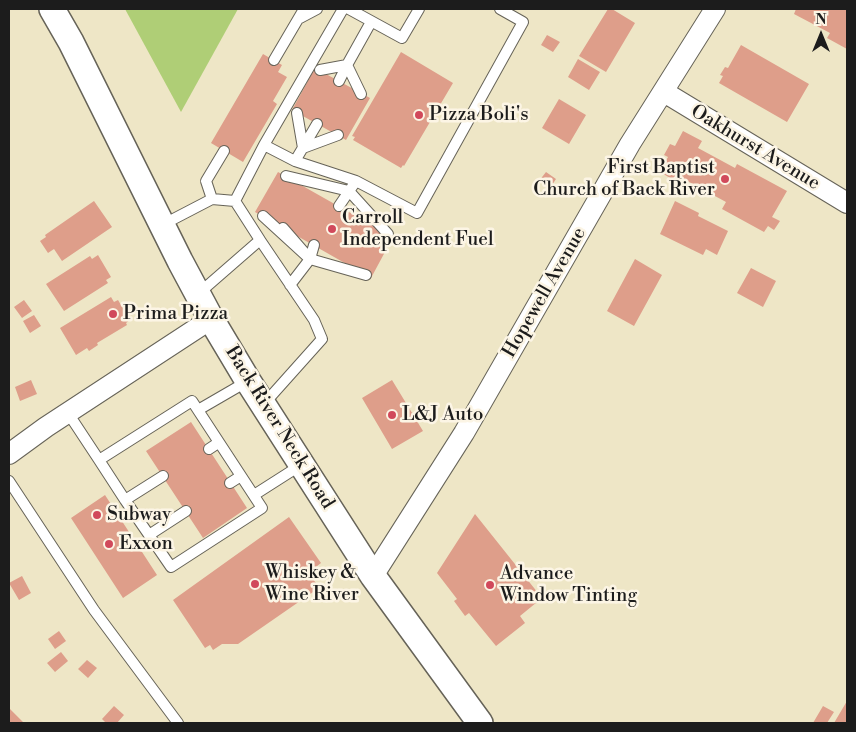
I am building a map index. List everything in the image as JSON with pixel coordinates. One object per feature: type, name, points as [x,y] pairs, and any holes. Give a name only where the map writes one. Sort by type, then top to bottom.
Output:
[{"type":"street","name":"Back River Neck Road","points":[[52,9],[71,42],[211,319],[248,381],[373,576],[480,723]]},
{"type":"street","name":"Hopewell Avenue","points":[[373,576],[464,433],[630,144],[715,9]]},
{"type":"street","name":"Oakhurst Avenue","points":[[664,92],[847,203]]},
{"type":"street","points":[[9,454],[211,319]]},
{"type":"lane","points":[[274,60],[304,9]]},
{"type":"lane","points":[[299,18],[317,9]]},
{"type":"lane","points":[[234,201],[342,9]]},
{"type":"lane","points":[[349,9],[402,38],[419,9]]},
{"type":"lane","points":[[264,145],[295,161],[356,181],[417,212],[523,22],[500,9]]},
{"type":"lane","points":[[338,81],[371,22]]},
{"type":"lane","points":[[320,70],[347,65]]},
{"type":"lane","points":[[347,65],[361,94]]},
{"type":"lane","points":[[297,113],[303,148]]},
{"type":"lane","points":[[295,161],[317,124]]},
{"type":"lane","points":[[303,148],[338,135]]},
{"type":"lane","points":[[212,199],[206,181],[224,150]]},
{"type":"lane","points":[[286,176],[349,190],[388,234]]},
{"type":"lane","points":[[339,206],[356,181]]},
{"type":"lane","points":[[306,188],[349,190]]},
{"type":"lane","points":[[349,190],[370,224]]},
{"type":"lane","points":[[162,225],[212,199],[234,201]]},
{"type":"lane","points":[[234,201],[314,320],[322,339],[263,405]]},
{"type":"lane","points":[[263,216],[310,259],[366,274]]},
{"type":"lane","points":[[283,228],[310,259],[346,264]]},
{"type":"lane","points":[[198,294],[260,240]]},
{"type":"lane","points":[[290,285],[310,259],[314,245]]},
{"type":"lane","points":[[198,410],[248,381]]},
{"type":"lane","points":[[68,413],[99,460],[126,500],[149,535],[171,567],[262,508],[192,401],[99,460]]},
{"type":"lane","points":[[209,448],[218,443]]},
{"type":"lane","points":[[254,496],[301,464]]},
{"type":"lane","points":[[126,500],[163,476]]},
{"type":"lane","points":[[230,482],[240,476]]},
{"type":"lane","points":[[9,481],[94,610],[178,723]]},
{"type":"lane","points":[[149,535],[186,511]]},
{"type":"green space","points":[[125,9],[238,9],[181,112]]},
{"type":"building","points":[[608,9],[612,9],[635,23],[606,72],[579,56]]},
{"type":"building","points":[[796,9],[847,9],[847,49],[827,38],[830,33],[794,14]]},
{"type":"building","points":[[547,35],[560,42],[553,52],[541,45]]},
{"type":"building","points":[[741,45],[809,84],[787,122],[719,83],[723,76],[720,75],[725,67],[728,68]]},
{"type":"building","points":[[401,52],[453,83],[404,166],[401,168],[353,140],[355,137],[352,136]]},
{"type":"building","points":[[263,54],[282,65],[278,72],[287,77],[273,101],[277,104],[243,162],[211,143]]},
{"type":"building","points":[[578,59],[600,72],[589,90],[568,77]]},
{"type":"building","points":[[315,68],[370,98],[346,140],[292,110]]},
{"type":"building","points":[[559,99],[586,115],[569,144],[542,128]]},
{"type":"building","name":"First Baptist Church of Back River","points":[[683,131],[702,141],[698,148],[735,168],[737,164],[787,191],[772,217],[780,221],[774,230],[768,226],[764,232],[722,209],[726,202],[680,177],[677,182],[660,172],[668,157],[664,155],[670,144],[675,146]]},
{"type":"building","points":[[278,172],[393,237],[371,278],[255,212]]},
{"type":"building","points":[[546,172],[556,179],[550,188],[539,181]]},
{"type":"building","points":[[94,201],[112,227],[62,261],[54,249],[48,253],[40,241],[46,237],[45,235]]},
{"type":"building","points":[[675,201],[699,213],[698,216],[728,231],[717,255],[706,249],[703,255],[660,234]]},
{"type":"building","points":[[98,255],[111,277],[106,280],[108,283],[64,311],[46,284],[90,256],[92,259]]},
{"type":"building","points":[[635,259],[662,275],[634,326],[607,311]]},
{"type":"building","points":[[751,268],[776,281],[763,307],[737,293]]},
{"type":"building","points":[[111,297],[114,302],[118,300],[130,320],[126,323],[127,325],[97,343],[98,345],[89,351],[87,348],[76,355],[60,328]]},
{"type":"building","points":[[24,300],[32,311],[22,318],[14,307]]},
{"type":"building","points":[[34,315],[41,326],[30,333],[23,321]]},
{"type":"building","points":[[31,380],[37,394],[20,401],[15,387]]},
{"type":"building","name":"L&J Auto","points":[[392,380],[423,431],[392,449],[362,398]]},
{"type":"building","points":[[191,422],[247,508],[203,538],[146,451]]},
{"type":"building","points":[[105,495],[157,575],[123,598],[71,518]]},
{"type":"building","name":"Advance Window Tinting","points":[[475,514],[542,598],[520,616],[525,623],[496,646],[469,613],[465,616],[454,601],[457,599],[437,573]]},
{"type":"building","name":"Whiskey & Wine River","points":[[289,517],[321,563],[308,573],[316,583],[312,585],[316,590],[238,644],[222,644],[213,650],[210,645],[205,648],[173,600]]},
{"type":"building","points":[[22,576],[31,593],[19,600],[9,583]]},
{"type":"building","points":[[59,631],[66,641],[55,649],[48,639]]},
{"type":"building","points":[[61,652],[68,661],[55,672],[47,663]]},
{"type":"building","points":[[87,660],[97,668],[88,678],[78,669]]},
{"type":"building","points":[[847,701],[847,723],[834,723]]},
{"type":"building","points":[[114,706],[124,715],[117,723],[106,723],[102,719]]},
{"type":"building","points":[[823,706],[834,712],[827,723],[813,723]]},
{"type":"building","points":[[10,709],[24,723],[9,723]]},
{"type":"place","name":"Pizza Boli's","points":[[419,115]]},
{"type":"place","name":"First Baptist Church of Back River","points":[[725,179]]},
{"type":"place","name":"Carroll Independent Fuel","points":[[332,229]]},
{"type":"place","name":"Prima Pizza","points":[[113,314]]},
{"type":"place","name":"L&J Auto","points":[[392,415]]},
{"type":"place","name":"Subway","points":[[97,515]]},
{"type":"place","name":"Exxon","points":[[109,544]]},
{"type":"place","name":"Whiskey & Wine River","points":[[255,584]]},
{"type":"place","name":"Advance Window Tinting","points":[[490,585]]}]
